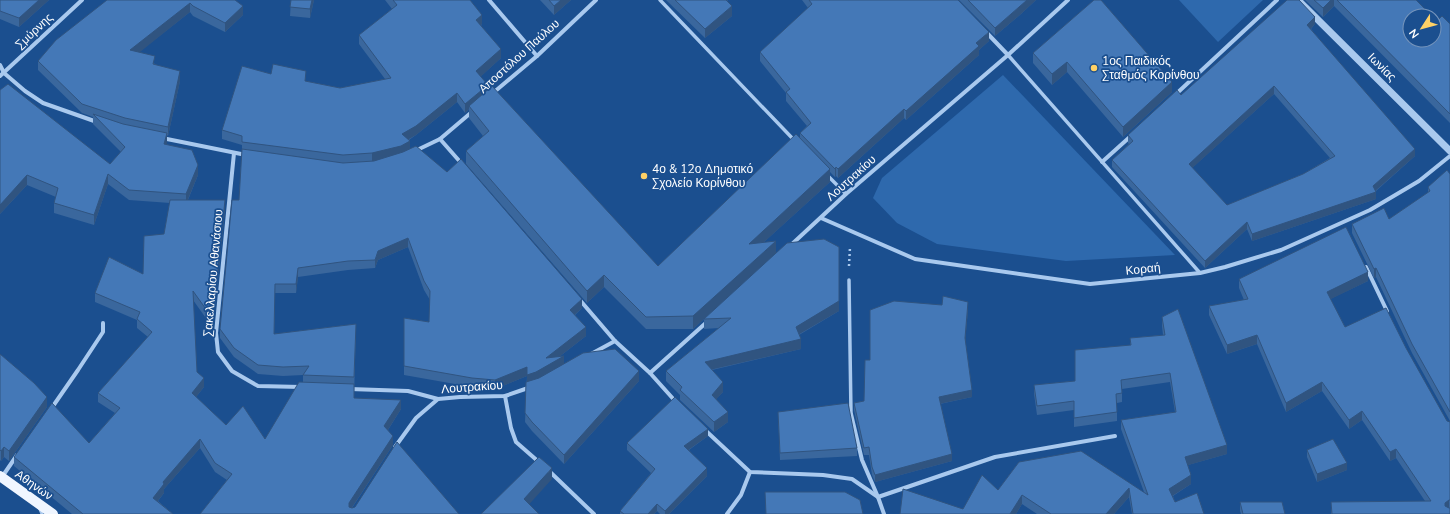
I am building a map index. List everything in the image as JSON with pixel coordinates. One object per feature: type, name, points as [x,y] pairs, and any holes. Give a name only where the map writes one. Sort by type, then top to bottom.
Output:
[{"type":"main road","name":"Αθηνών","points":[[1,477],[53,514]]},
{"type":"street","name":"Σμύρνης","points":[[0,76],[82,0]]},
{"type":"street","points":[[489,0],[537,56]]},
{"type":"street","name":"Αποστόλου Παύλου","points":[[491,95],[537,56],[596,0]]},
{"type":"street","points":[[660,0],[797,143]]},
{"type":"street","name":"Λουτρακίου","points":[[786,250],[846,194],[1008,55],[1068,0]]},
{"type":"street","points":[[1172,97],[1277,0]]},
{"type":"street","name":"Ιωνίας","points":[[1298,0],[1450,150]]},
{"type":"street","points":[[981,28],[1008,55],[1200,273]]},
{"type":"street","points":[[0,65],[4,73],[25,91],[43,103],[101,123]]},
{"type":"street","name":"Αποστόλου Παύλου","points":[[408,155],[440,139],[474,110]]},
{"type":"street","points":[[1102,162],[1137,130]]},
{"type":"street","points":[[160,138],[249,155]]},
{"type":"street","points":[[440,139],[466,168]]},
{"type":"street","name":"Σακελλαρίου Αθανάσιου","points":[[234,153],[216,333],[218,352],[232,371],[258,386],[305,387]]},
{"type":"street","name":"Κοραή","points":[[821,218],[915,259],[1090,284],[1200,273],[1281,250],[1370,210],[1419,181],[1450,156]]},
{"type":"street","points":[[825,172],[846,194]]},
{"type":"street","points":[[1343,223],[1347,230]]},
{"type":"street","points":[[1364,264],[1388,313]]},
{"type":"street","points":[[849,280],[851,414],[862,460],[884,514]]},
{"type":"street","points":[[574,293],[615,340],[650,373],[677,403]]},
{"type":"street","points":[[650,373],[709,320]]},
{"type":"street","points":[[47,414],[103,332],[103,323]]},
{"type":"street","points":[[587,356],[615,340]]},
{"type":"street","name":"Λουτρακίου","points":[[392,452],[416,418],[438,399],[505,396],[537,384]]},
{"type":"street","points":[[345,389],[408,391],[438,399]]},
{"type":"street","points":[[505,396],[511,428],[516,442],[594,514]]},
{"type":"street","points":[[700,425],[750,472],[823,475],[852,479],[878,497]]},
{"type":"street","points":[[878,497],[995,457],[1115,436]]},
{"type":"street","points":[[1,477],[20,452]]},
{"type":"street","points":[[727,514],[741,495],[750,472]]},
{"type":"lane","points":[[36,502],[42,514]]},
{"type":"shaded area","points":[[1179,0],[1263,0],[1218,42]]},
{"type":"shaded area","points":[[1003,75],[1175,255],[1066,261],[937,244],[897,223],[873,198],[882,178]]},
{"type":"building","points":[[0,0],[39,0],[19,18],[0,11]]},
{"type":"building","points":[[107,0],[235,0],[243,6],[225,23],[190,3],[130,50],[155,56],[153,64],[180,71],[168,127],[125,118],[82,104],[38,61],[56,40]]},
{"type":"building","points":[[291,0],[312,0],[310,9],[290,7]]},
{"type":"building","points":[[393,0],[470,0],[482,15],[476,20],[501,49],[476,71],[488,85],[465,104],[457,93],[416,126],[402,134],[410,141],[401,146],[372,153],[343,155],[242,142],[242,136],[222,130],[242,66],[271,74],[273,64],[306,71],[305,81],[340,88],[391,78],[359,35],[397,5]]},
{"type":"building","points":[[549,0],[561,0],[554,6]]},
{"type":"building","points":[[675,0],[726,0],[732,6],[705,29]]},
{"type":"building","points":[[809,0],[958,0],[989,32],[976,43],[979,46],[906,111],[904,109],[838,169],[836,167],[835,169],[800,133],[811,123],[786,92],[790,89],[760,52],[812,4]]},
{"type":"building","points":[[968,0],[1027,0],[995,28]]},
{"type":"building","name":"1ος Παιδικός Σταθμός Κορίνθου","points":[[1094,0],[1101,0],[1172,82],[1123,127],[1067,62],[1052,74],[1033,53]]},
{"type":"building","points":[[1287,0],[1299,0],[1315,17],[1307,25],[1415,149],[1373,186],[1376,192],[1252,234],[1247,222],[1205,261],[1112,160],[1133,141],[1128,135],[1177,90],[1181,95]],"holes":[[[1274,86],[1335,156],[1303,174],[1227,205],[1189,164]]]},
{"type":"building","points":[[1314,0],[1331,0],[1323,8]]},
{"type":"building","points":[[1337,0],[1416,0],[1424,8],[1402,8],[1402,48],[1442,48],[1442,16],[1450,24],[1450,114]]},
{"type":"building","points":[[8,84],[110,164],[125,147],[93,114],[123,124],[167,133],[164,144],[192,150],[198,165],[186,194],[129,190],[108,174],[94,215],[54,203],[58,188],[27,175],[0,205],[0,90]]},
{"type":"building","points":[[492,86],[658,266],[796,134],[830,169],[749,244],[776,241],[693,316],[646,317],[604,275],[587,291],[466,151],[489,131],[469,106]]},
{"type":"building","points":[[416,146],[447,172],[461,159],[582,299],[570,310],[586,327],[546,358],[564,356],[536,372],[527,375],[527,367],[495,380],[472,378],[404,366],[404,318],[429,322],[430,291],[424,281],[408,238],[378,251],[375,260],[348,261],[298,268],[296,284],[275,284],[274,334],[356,324],[354,377],[303,375],[309,366],[283,367],[258,365],[234,348],[220,329],[232,200],[239,200],[242,149],[343,163],[374,161],[403,152]]},
{"type":"building","points":[[1447,170],[1450,174],[1450,412],[1412,344],[1376,268],[1374,269],[1352,224],[1384,208],[1389,219],[1430,191],[1428,187]]},
{"type":"building","points":[[170,200],[225,200],[213,319],[193,291],[197,372],[204,378],[192,393],[226,425],[243,406],[265,439],[299,382],[354,384],[354,398],[401,400],[384,426],[393,436],[349,503],[349,507],[355,507],[397,442],[459,514],[200,514],[232,474],[215,463],[200,439],[163,482],[164,484],[153,498],[173,514],[83,514],[14,457],[52,403],[89,443],[120,408],[98,393],[152,332],[137,319],[140,312],[95,293],[109,257],[143,274],[144,236],[164,234]]},
{"type":"building","points":[[1346,227],[1368,272],[1327,292],[1345,327],[1386,308],[1406,348],[1447,421],[1450,422],[1450,500],[1445,503],[1445,506],[1450,508],[1450,514],[1332,514],[1331,502],[1431,501],[1396,449],[1390,452],[1362,411],[1349,420],[1322,382],[1286,403],[1257,335],[1227,345],[1209,306],[1248,299],[1239,279]]},
{"type":"building","points":[[824,239],[839,247],[839,301],[796,327],[801,339],[705,362],[723,382],[712,395],[728,412],[714,422],[680,390],[682,387],[666,371],[731,318],[704,319],[787,243]]},
{"type":"building","points":[[943,296],[968,302],[965,338],[972,390],[939,397],[952,454],[875,475],[872,467],[869,447],[864,448],[854,403],[864,401],[865,360],[870,360],[870,310],[894,301],[942,305]]},
{"type":"building","points":[[1178,309],[1227,445],[1185,457],[1191,475],[1169,489],[1175,502],[1197,493],[1204,514],[1133,514],[1129,488],[1106,514],[1051,514],[1022,495],[1010,514],[900,514],[903,489],[963,509],[982,475],[998,490],[1019,462],[1081,451],[1148,495],[1121,420],[1176,412],[1170,373],[1121,380],[1122,393],[1116,394],[1117,412],[1074,418],[1074,401],[1037,406],[1034,385],[1075,381],[1075,350],[1131,345],[1130,338],[1165,335],[1162,317]]},
{"type":"building","points":[[615,349],[639,371],[564,455],[525,413],[526,382],[539,378],[583,353]]},
{"type":"building","points":[[0,354],[34,383],[47,397],[9,451],[4,447],[1,451],[0,450]]},
{"type":"building","points":[[675,397],[708,429],[684,446],[707,468],[665,511],[657,504],[648,514],[624,514],[620,511],[655,469],[627,443]]},
{"type":"building","points":[[848,403],[857,448],[780,453],[778,412]]},
{"type":"building","points":[[1333,439],[1347,463],[1317,474],[1307,450]]},
{"type":"building","points":[[539,457],[552,468],[524,499],[539,514],[481,514]]},
{"type":"building","points":[[765,492],[845,492],[860,500],[863,514],[766,514]]},
{"type":"building","points":[[1240,502],[1282,502],[1285,514],[1243,514]]},
{"type":"place","name":"1ος Παιδικός Σταθμός Κορίνθου","points":[[1094,68]]},
{"type":"place","name":"4ο & 12ο Δημοτικό Σχολείο Κορίνθου","points":[[644,176]]}]
